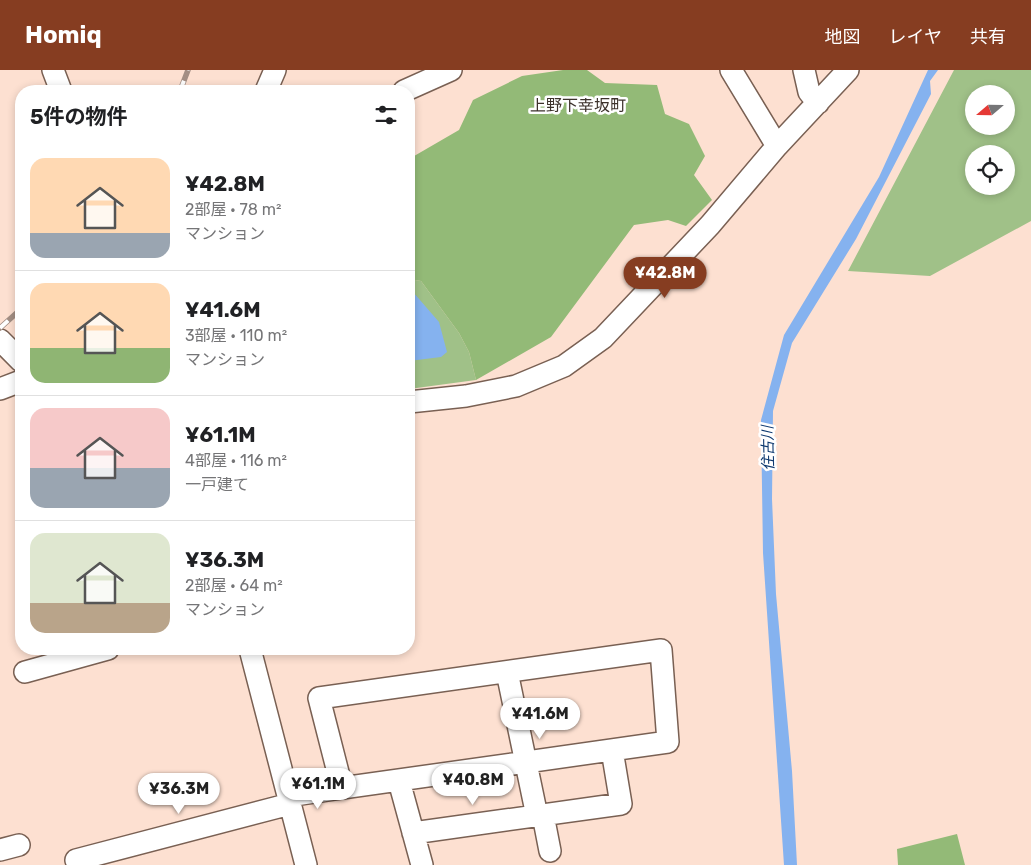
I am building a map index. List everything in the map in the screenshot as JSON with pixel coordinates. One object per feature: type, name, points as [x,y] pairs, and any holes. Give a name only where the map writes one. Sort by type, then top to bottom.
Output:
[{"type":"street","points":[[52,70],[58,85]]},
{"type":"street","points":[[269,85],[275,70]]},
{"type":"street","points":[[402,85],[404,82],[424,70]]},
{"type":"street","points":[[415,86],[451,70]]},
{"type":"street","points":[[731,70],[777,146]]},
{"type":"street","points":[[804,70],[809,92],[818,104]]},
{"type":"street","points":[[415,401],[466,396],[516,386],[564,366],[603,338],[710,225],[777,146],[848,70]]},
{"type":"street","points":[[0,340],[15,355]]},
{"type":"street","points":[[0,389],[15,383]]},
{"type":"street","points":[[76,860],[289,800],[342,788],[668,742],[661,650],[318,698],[342,788]]},
{"type":"street","points":[[25,672],[86,655]]},
{"type":"street","points":[[252,655],[306,865]]},
{"type":"street","points":[[507,672],[526,762],[550,851]]},
{"type":"street","points":[[414,833],[620,804],[612,750]]},
{"type":"street","points":[[399,781],[422,865]]},
{"type":"green space","points":[[563,70],[587,70],[605,83],[657,85],[665,114],[689,124],[705,156],[694,175],[712,200],[686,226],[668,220],[634,225],[551,337],[476,380],[469,352],[459,333],[421,281],[415,280],[415,156],[459,130],[473,100],[522,76]]},
{"type":"green space","points":[[954,70],[1031,70],[1031,221],[930,276],[848,271]]},
{"type":"green space","points":[[415,280],[421,281],[459,333],[469,352],[476,380],[415,388]]},
{"type":"green space","points":[[957,834],[965,865],[898,865],[897,849]]},
{"type":"water","name":"住古川","points":[[928,70],[938,70],[930,81],[931,94],[856,239],[792,343],[773,411],[772,499],[776,594],[792,771],[797,865],[784,865],[763,553],[761,420],[784,335],[879,177]]},
{"type":"water","points":[[415,294],[439,322],[447,352],[441,357],[415,360]]},
{"type":"railway","points":[[182,85],[188,70]]},
{"type":"railway","points":[[0,328],[15,314]]},
{"type":"district","name":"上野下幸坂町","points":[[578,105]]}]
